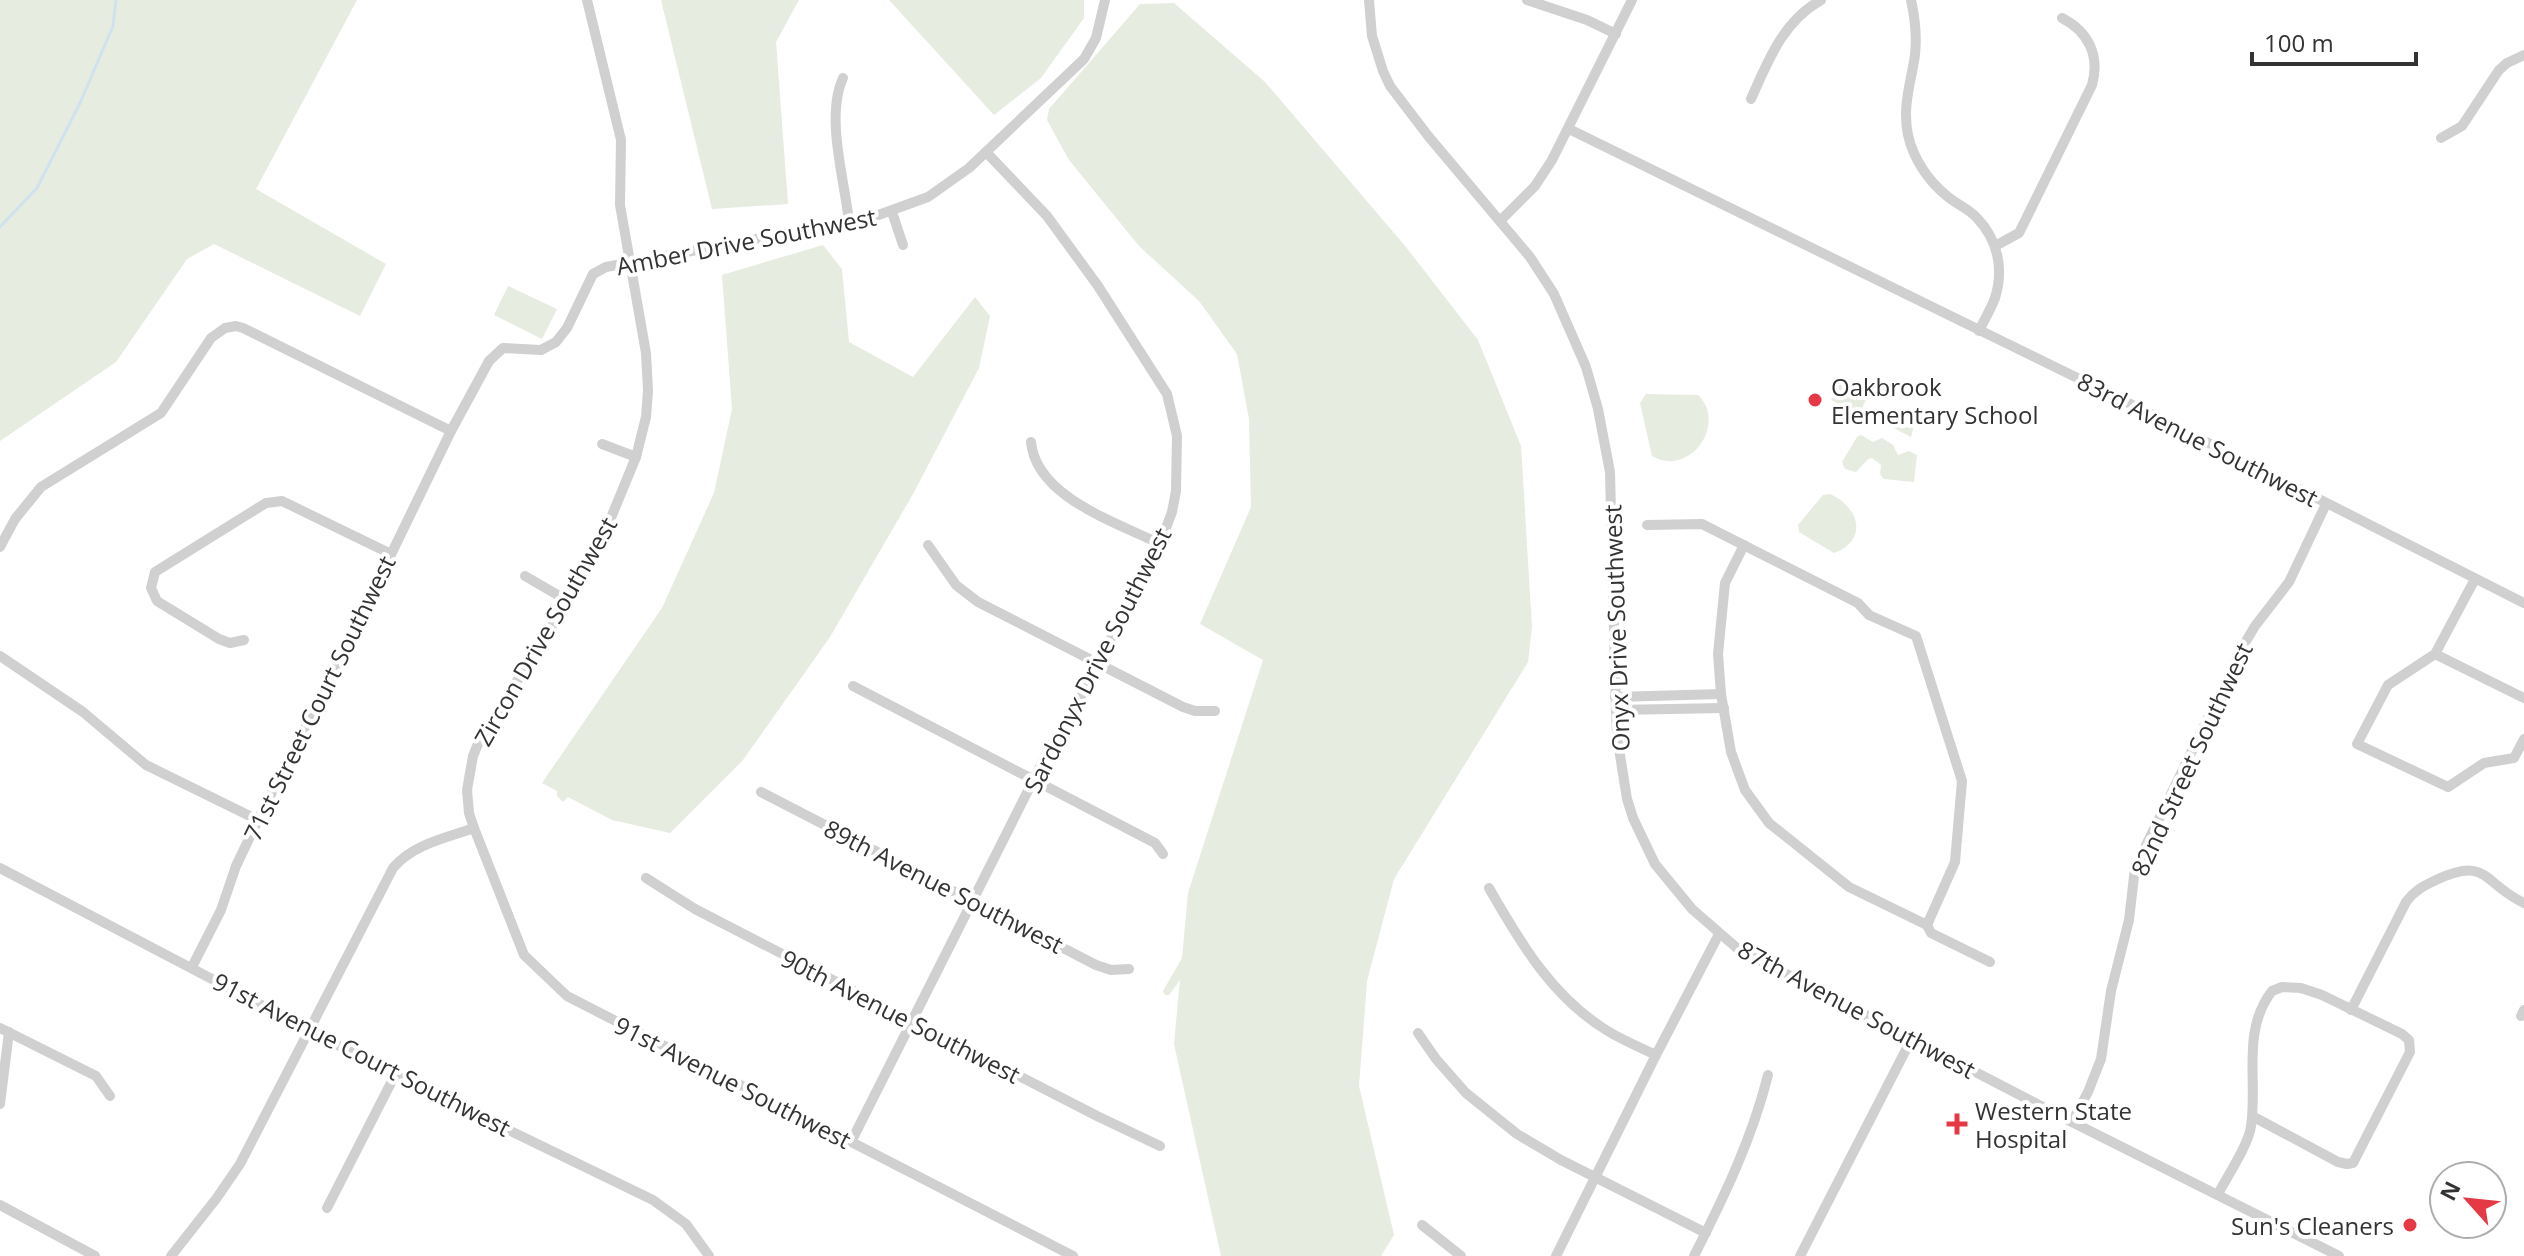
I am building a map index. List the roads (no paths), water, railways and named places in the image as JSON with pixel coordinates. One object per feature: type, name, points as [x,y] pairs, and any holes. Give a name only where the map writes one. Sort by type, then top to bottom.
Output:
[{"type":"street","name":"Zircon Drive Southwest","points":[[474,828],[467,802],[468,780],[480,739],[568,601],[601,542],[636,457],[646,417],[646,353],[620,205],[621,140],[587,0]]},
{"type":"street","name":"Amber Drive Southwest","points":[[451,431],[493,355],[507,347],[541,350],[556,342],[571,321],[593,274],[606,267],[849,222],[892,212],[928,197],[969,168],[1084,59],[1096,38],[1105,0]]},
{"type":"street","name":"Onyx Drive Southwest","points":[[1369,0],[1372,36],[1390,86],[1530,257],[1554,294],[1586,367],[1610,472],[1617,736],[1627,799],[1642,840],[1655,864],[1678,894],[1719,934]]},
{"type":"street","points":[[1527,0],[1587,20],[1616,34]]},
{"type":"street","points":[[1501,220],[1543,175],[1632,0]]},
{"type":"street","points":[[1751,99],[1789,25],[1821,0]]},
{"type":"street","points":[[1911,0],[1916,41],[1906,95],[1905,114],[1910,142],[1921,167],[1932,182],[1977,217],[1999,257],[1995,299],[1979,331]]},
{"type":"street","points":[[1995,246],[2019,233],[2092,85],[2096,63],[2093,51],[2082,31],[2062,18]]},
{"type":"street","points":[[2441,138],[2462,126],[2499,70],[2524,55]]},
{"type":"street","points":[[843,78],[836,126],[849,222]]},
{"type":"street","name":"83rd Avenue Southwest","points":[[1569,129],[2159,418],[2524,603]]},
{"type":"street","name":"Sardonyx Drive Southwest","points":[[851,1142],[1033,782],[1160,544],[1172,512],[1178,464],[1175,421],[1167,394],[1063,234],[986,152]]},
{"type":"street","name":"Amber Drive Southwest","points":[[892,212],[903,245]]},
{"type":"street","points":[[0,547],[15,519],[41,487],[161,413],[211,338],[225,328],[243,328],[451,431]]},
{"type":"street","name":"71st Street Court Southwest","points":[[192,967],[221,910],[236,866],[258,820],[451,431]]},
{"type":"street","points":[[1031,442],[1036,464],[1056,490],[1160,544]]},
{"type":"street","points":[[602,444],[636,457]]},
{"type":"street","points":[[244,640],[230,643],[219,639],[157,601],[151,588],[152,578],[160,567],[275,500],[391,554]]},
{"type":"street","name":"82nd Street Southwest","points":[[2072,1122],[2101,1059],[2109,999],[2129,920],[2135,868],[2242,648],[2289,582],[2326,504]]},
{"type":"street","points":[[1647,525],[1702,524],[1858,603],[1869,615],[1916,636],[1962,781],[1955,862],[1927,925]]},
{"type":"street","points":[[928,545],[956,585],[970,597],[1183,707],[1195,711],[1215,711]]},
{"type":"street","points":[[1744,545],[1725,583],[1718,654],[1731,752],[1745,790],[1769,823],[1849,887],[1927,925],[1931,933],[1990,962]]},
{"type":"street","points":[[525,576],[568,601]]},
{"type":"street","points":[[2475,579],[2435,654],[2417,669],[2388,685],[2357,744],[2448,787],[2484,763],[2514,758],[2524,739]]},
{"type":"street","points":[[2435,654],[2524,698]]},
{"type":"street","points":[[0,656],[83,712],[146,765],[258,820]]},
{"type":"street","points":[[853,686],[1155,843],[1163,854]]},
{"type":"street","points":[[1615,697],[1721,694]]},
{"type":"street","points":[[1616,710],[1724,708]]},
{"type":"street","name":"89th Avenue Southwest","points":[[761,792],[1096,965],[1111,970],[1129,969]]},
{"type":"street","points":[[171,1256],[240,1164],[393,868],[418,848],[474,828]]},
{"type":"street","name":"91st Avenue Southwest","points":[[474,828],[524,955],[557,988],[577,1002],[1073,1256]]},
{"type":"street","name":"91st Avenue Court Southwest","points":[[0,868],[395,1075],[653,1200],[686,1224],[709,1256]]},
{"type":"street","points":[[2351,1010],[2400,912],[2415,891],[2467,869],[2475,870],[2507,895],[2524,903]]},
{"type":"street","name":"90th Avenue Southwest","points":[[646,878],[695,909],[1160,1146]]},
{"type":"street","points":[[1489,888],[1522,944],[1563,996],[1612,1034],[1656,1055]]},
{"type":"street","points":[[1556,1256],[1719,934]]},
{"type":"street","name":"87th Avenue Southwest","points":[[1719,934],[1738,949],[2339,1256]]},
{"type":"street","points":[[2218,1194],[2249,1133],[2252,1048],[2260,1014],[2272,991],[2282,987],[2301,988],[2402,1034],[2411,1045],[2353,1163],[2338,1162],[2252,1116]]},
{"type":"street","points":[[0,1104],[5,1030],[96,1076],[110,1096]]},
{"type":"street","points":[[1418,1033],[1450,1076],[1481,1106],[1533,1144],[1706,1233]]},
{"type":"street","points":[[1800,1256],[1912,1038]]},
{"type":"street","points":[[327,1208],[395,1075]]},
{"type":"street","points":[[1694,1256],[1742,1157],[1768,1075]]},
{"type":"street","points":[[0,1205],[95,1256]]},
{"type":"street","points":[[1422,1225],[1461,1256]]},
{"type":"waterway","points":[[0,227],[37,188],[80,103],[113,26],[116,0]]},
{"type":"place","name":"Oakbrook Elementary School","points":[[1815,400]]},
{"type":"place","name":"Western State Hospital","points":[[1957,1124]]},
{"type":"place","name":"Sun's Cleaners","points":[[2410,1225]]}]
